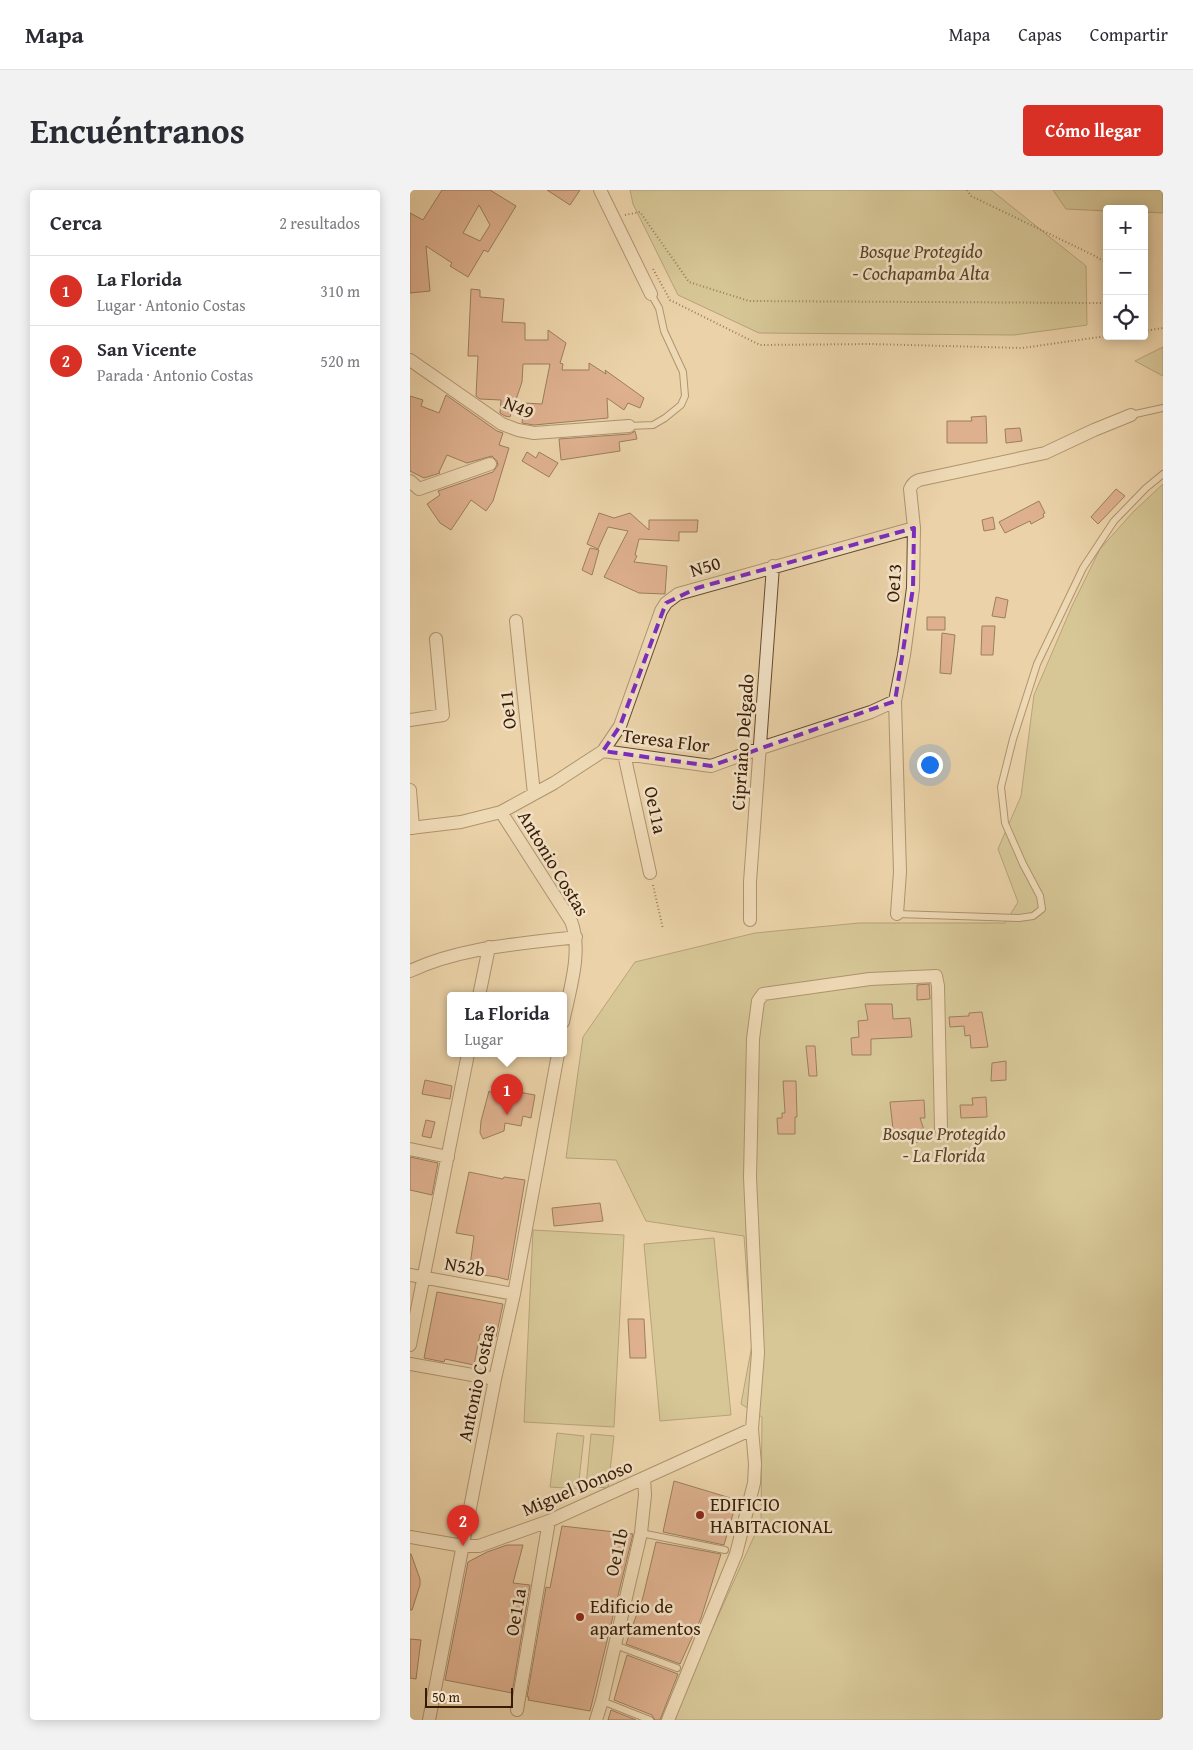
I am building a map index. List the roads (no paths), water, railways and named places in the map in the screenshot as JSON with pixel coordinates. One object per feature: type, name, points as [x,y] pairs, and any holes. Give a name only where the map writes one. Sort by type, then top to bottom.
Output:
[{"type":"street","points":[[600,190],[650,294]]},
{"type":"street","name":"N49","points":[[410,360],[502,424],[518,430],[534,433],[630,426]]},
{"type":"street","name":"Oe13","points":[[898,914],[900,872],[895,701],[904,655],[913,588],[914,528],[910,490],[915,482],[1045,453],[1131,415]]},
{"type":"street","points":[[410,482],[419,488],[490,464]]},
{"type":"street","name":"N50","points":[[603,751],[620,726],[661,611],[666,603],[678,594],[914,528]]},
{"type":"street","name":"Cipriano Delgado","points":[[750,920],[750,882],[773,566]]},
{"type":"street","name":"Oe11","points":[[516,621],[534,794]]},
{"type":"street","points":[[410,720],[443,715],[436,639]]},
{"type":"street","name":"Teresa Flor","points":[[411,828],[461,822],[501,812],[576,770],[603,751],[712,766],[871,712],[895,701]]},
{"type":"street","name":"Oe11a","points":[[624,754],[650,873]]},
{"type":"street","points":[[410,790],[411,828]]},
{"type":"street","name":"Antonio Costas","points":[[501,812],[571,921],[576,937],[575,956],[567,1000]]},
{"type":"street","points":[[410,972],[428,963],[489,947],[576,937]]},
{"type":"street","points":[[480,992],[489,947]]},
{"type":"street","points":[[668,1720],[736,1554],[754,1483],[755,1464],[752,1429],[758,1353],[750,1177],[753,1039],[758,1001],[763,994],[870,978],[936,976],[938,986],[941,1129]]},
{"type":"street","points":[[410,1345],[467,1057]]},
{"type":"street","name":"Antonio Costas","points":[[429,1720],[494,1379],[514,1294],[557,1057]]},
{"type":"street","points":[[410,1149],[448,1157]]},
{"type":"street","name":"N52b","points":[[410,1275],[514,1294]]},
{"type":"street","points":[[410,1364],[494,1379]]},
{"type":"street","name":"Miguel Donoso","points":[[410,1537],[463,1546],[479,1546],[549,1521],[752,1429]]},
{"type":"street","name":"Oe11b","points":[[596,1720],[641,1532],[645,1495],[644,1478]]},
{"type":"street","name":"Oe11a","points":[[517,1710],[549,1521]]},
{"type":"lane","points":[[630,426],[653,425],[681,405],[685,396],[683,372],[664,331],[659,308],[650,294]]},
{"type":"lane","points":[[1131,415],[1163,408]]},
{"type":"lane","points":[[898,914],[1019,918],[1033,916],[1042,909],[1040,896],[1005,823],[1001,787],[1013,739],[1037,664],[1082,568],[1114,521],[1146,488],[1163,474]]},
{"type":"lane","points":[[641,1532],[724,1550]]},
{"type":"lane","points":[[614,1645],[677,1668]]},
{"type":"lane","points":[[602,1701],[650,1720]]},
{"type":"place","name":"La Florida","points":[[507,1115]]},
{"type":"place","name":"EDIFICIO HABITACIONAL","points":[[700,1515]]},
{"type":"place","name":"San Vicente","points":[[463,1546]]},
{"type":"place","name":"Edificio de apartamentos","points":[[580,1617]]},
{"type":"park label","name":"Bosque Protegido - Cochapamba Alta","points":[[921,262]]},
{"type":"park label","name":"Bosque Protegido - La Florida","points":[[944,1144]]}]
